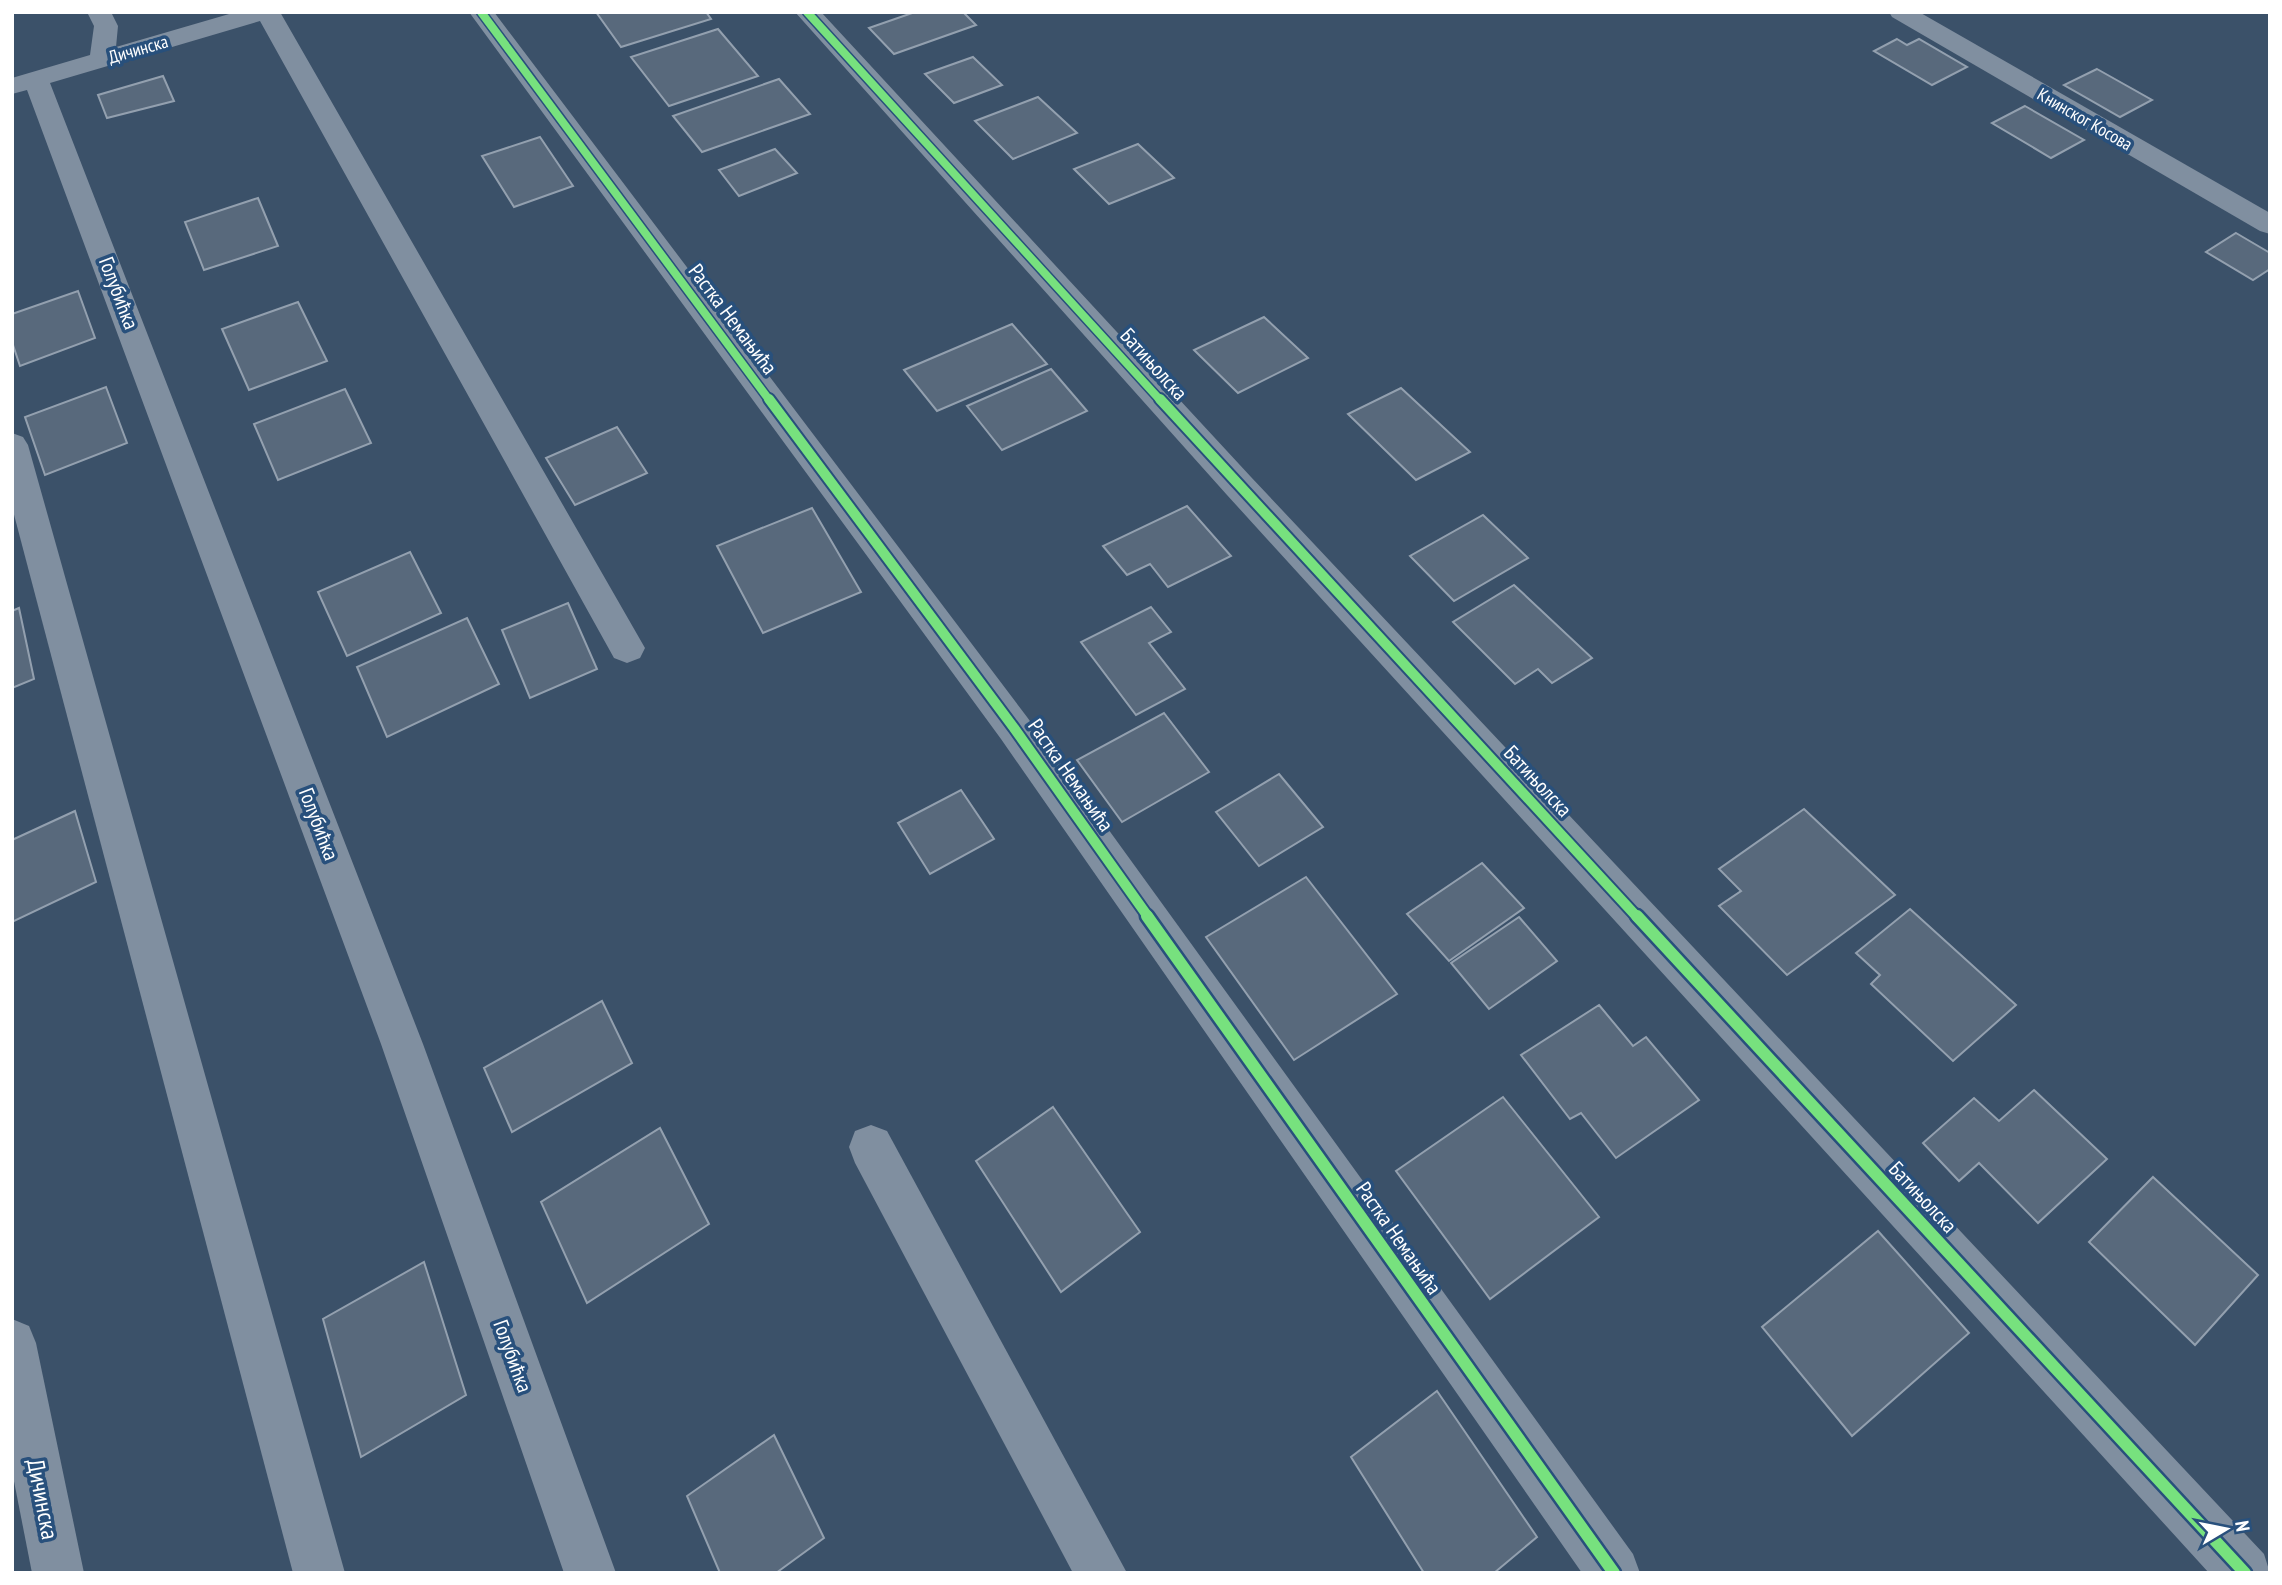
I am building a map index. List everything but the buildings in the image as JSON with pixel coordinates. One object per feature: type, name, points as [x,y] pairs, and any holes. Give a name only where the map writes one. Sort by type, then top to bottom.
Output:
[{"type":"street","points":[[99,12],[106,26],[102,60]]},
{"type":"street","points":[[266,12],[626,648]]},
{"type":"street","name":"Дичинска","points":[[24,83],[266,12]]},
{"type":"street","name":"Растка Немањића","points":[[481,12],[1014,728],[1614,1573]]},
{"type":"street","name":"Батињолска","points":[[807,12],[1248,496],[2245,1573]]},
{"type":"street","name":"Книнског Косова","points":[[1901,12],[2270,225]]},
{"type":"street","name":"Голубићка","points":[[24,83],[402,1044],[590,1573]]},
{"type":"street","points":[[12,445],[319,1573]]},
{"type":"street","points":[[871,1147],[1101,1573]]},
{"type":"street","name":"Дичинска","points":[[12,1343],[58,1573]]},
{"type":"cycle path","points":[[481,12],[1014,728],[1614,1573]]},
{"type":"cycle path","points":[[807,12],[1239,486],[2245,1573]]}]
